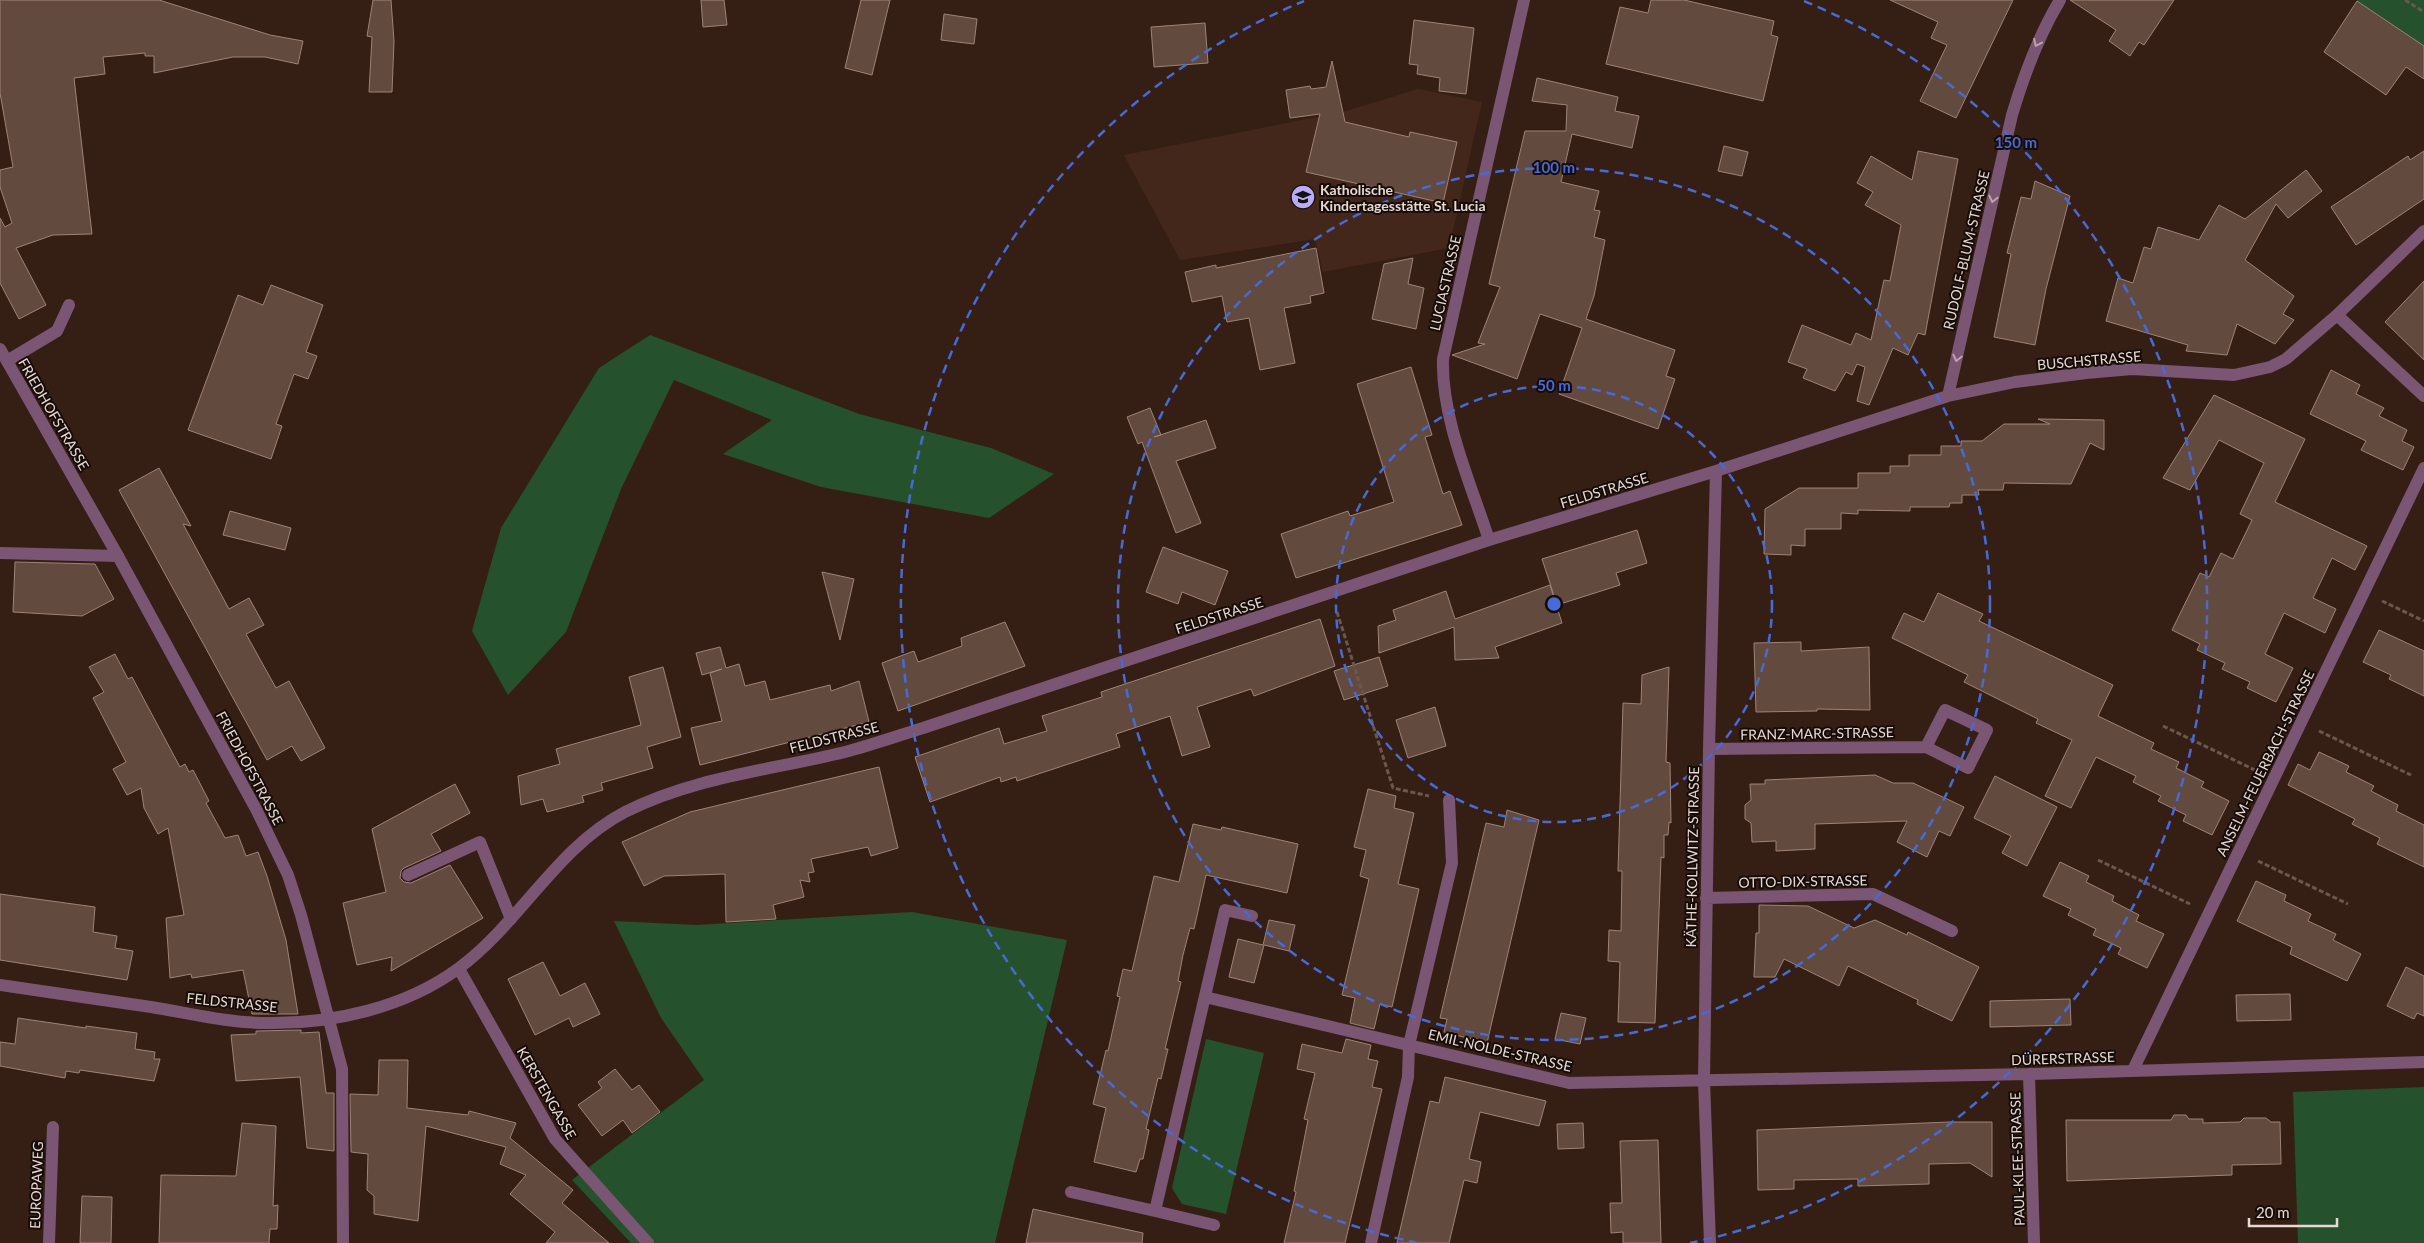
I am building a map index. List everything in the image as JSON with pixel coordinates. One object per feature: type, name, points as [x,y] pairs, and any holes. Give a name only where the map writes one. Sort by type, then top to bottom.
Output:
[{"type":"street","name":"LUCIASTRASSE","points":[[1489,540],[1446,407],[1442,382],[1443,359],[1524,0]]},
{"type":"street","name":"RUDOLF-BLUM-STRASSE","points":[[1948,396],[2012,115],[2022,81],[2036,45],[2060,0]]},
{"type":"street","name":"BUSCHSTRASSE","points":[[1716,471],[1948,396],[2015,382],[2086,372],[2132,370],[2234,375],[2257,370],[2286,359],[2337,315],[2424,231]]},
{"type":"street","points":[[7,361],[57,331],[69,305]]},
{"type":"street","points":[[2337,315],[2424,396]]},
{"type":"street","name":"FRIEDHOFSTRASSE","points":[[0,349],[118,556],[257,811],[288,875],[330,1019],[342,1069],[343,1243]]},
{"type":"street","name":"ANSELM-FEUERBACH-STRASSE","points":[[2133,1070],[2424,468]]},
{"type":"street","name":"FELDSTRASSE","points":[[0,985],[266,1023],[330,1019],[373,1010],[418,992],[459,969],[511,918],[562,863],[592,835],[624,813],[668,794],[709,781],[846,751],[914,731],[1332,594],[1489,540],[1716,471]]},
{"type":"street","name":"KÄTHE-KOLLWITZ-STRASSE","points":[[1710,1243],[1704,1082],[1706,898],[1716,471]]},
{"type":"street","points":[[0,553],[118,556]]},
{"type":"street","name":"FRANZ-MARC-STRASSE","points":[[1709,749],[1926,747],[1968,768],[1986,730],[1945,710],[1926,747]]},
{"type":"street","name":"EMIL-NOLDE-STRASSE","points":[[1371,1243],[1408,1077],[1409,1045],[1452,863],[1449,800]]},
{"type":"street","points":[[408,874],[480,842],[511,918]]},
{"type":"street","name":"OTTO-DIX-STRASSE","points":[[1706,898],[1873,894],[1952,931]]},
{"type":"street","points":[[1156,1211],[1225,910],[1252,916]]},
{"type":"street","name":"KERSTENGASSE","points":[[459,969],[555,1139],[648,1243]]},
{"type":"street","name":"EMIL-NOLDE-STRASSE","points":[[1205,997],[1569,1083],[1704,1082]]},
{"type":"street","name":"DÜRERSTRASSE","points":[[1704,1082],[2424,1062]]},
{"type":"street","name":"PAUL-KLEE-STRASSE","points":[[2029,1074],[2034,1243]]},
{"type":"street","name":"EUROPAWEG","points":[[49,1243],[53,1127]]},
{"type":"street","points":[[1071,1192],[1214,1225]]},
{"type":"path","points":[[2405,0],[2424,12]]},
{"type":"path","points":[[2364,593],[2424,621]]},
{"type":"path","points":[[1332,594],[1394,788],[1449,800]]},
{"type":"path","points":[[2301,722],[2411,775]]},
{"type":"path","points":[[2163,726],[2274,780]]},
{"type":"path","points":[[2239,852],[2348,904]]},
{"type":"path","points":[[2098,860],[2209,913]]},
{"type":"shaded area","name":"Katholische Kindertagesstätte St. Lucia","points":[[1418,89],[1482,102],[1449,248],[1323,272],[1315,239],[1180,260],[1124,155],[1343,112]]},
{"type":"green space","points":[[2358,0],[2424,0],[2424,46],[2357,1]]},
{"type":"green space","points":[[650,335],[859,414],[991,448],[1054,474],[989,518],[821,487],[723,454],[772,420],[674,380],[621,489],[566,632],[508,695],[472,631],[501,528],[599,368]]},
{"type":"green space","points":[[912,912],[1067,940],[995,1243],[631,1243],[572,1180],[704,1080],[661,1018],[614,921],[696,925]]},
{"type":"green space","points":[[1206,1039],[1264,1053],[1226,1214],[1182,1204],[1172,1188]]},
{"type":"green space","points":[[2424,1087],[2424,1243],[2298,1243],[2293,1092]]},
{"type":"building","points":[[0,0],[159,0],[270,35],[303,41],[298,64],[265,57],[233,57],[154,73],[154,56],[145,56],[145,53],[103,57],[105,74],[74,78],[92,234],[53,235],[16,248],[46,305],[19,319],[0,283],[0,218],[5,227],[12,223],[0,187],[0,170],[13,167],[0,93]]},
{"type":"building","points":[[373,0],[391,0],[394,41],[392,92],[369,92],[372,37],[367,36]]},
{"type":"building","points":[[701,0],[724,0],[727,25],[703,27]]},
{"type":"building","points":[[861,0],[890,0],[872,75],[845,68]]},
{"type":"building","points":[[1651,0],[1684,0],[1774,21],[1771,35],[1778,37],[1763,101],[1606,64],[1620,7],[1648,13]]},
{"type":"building","points":[[1890,0],[2013,0],[1956,118],[1920,101],[1947,45],[1931,38],[1938,22]]},
{"type":"building","points":[[2070,0],[2174,0],[2144,45],[2139,42],[2130,56],[2109,41],[2116,30]]},
{"type":"building","points":[[2357,1],[2424,46],[2424,79],[2406,67],[2386,95],[2324,52]]},
{"type":"building","points":[[944,14],[977,19],[974,44],[941,40]]},
{"type":"building","points":[[1414,20],[1474,28],[1466,94],[1439,91],[1440,78],[1417,74],[1418,65],[1409,64]]},
{"type":"building","points":[[1205,23],[1208,63],[1154,67],[1151,27]]},
{"type":"building","points":[[1332,61],[1345,122],[1409,137],[1410,132],[1457,142],[1443,203],[1306,172],[1320,114],[1290,118],[1286,90],[1310,86],[1311,89],[1326,87]]},
{"type":"building","points":[[1537,78],[1618,97],[1615,111],[1639,116],[1632,148],[1572,134],[1561,182],[1599,191],[1594,210],[1600,211],[1594,237],[1605,240],[1594,296],[1586,319],[1675,350],[1666,376],[1675,379],[1658,429],[1559,394],[1582,328],[1540,314],[1517,379],[1452,355],[1485,344],[1478,343],[1500,287],[1489,284],[1525,131],[1566,131],[1567,105],[1532,101]]},
{"type":"building","points":[[1724,146],[1748,152],[1742,176],[1718,171]]},
{"type":"building","points":[[1918,151],[1958,159],[1925,335],[1918,333],[1908,355],[1893,348],[1869,405],[1857,401],[1865,367],[1857,364],[1852,375],[1846,372],[1835,391],[1803,378],[1807,369],[1788,362],[1802,325],[1851,345],[1856,333],[1871,340],[1884,280],[1890,281],[1901,225],[1865,205],[1873,192],[1857,183],[1871,156],[1912,180]]},
{"type":"building","points":[[2424,151],[2424,199],[2356,245],[2331,207],[2408,156],[2410,160]]},
{"type":"building","points":[[2306,170],[2322,191],[2288,218],[2276,204],[2245,260],[2294,296],[2283,314],[2294,320],[2275,344],[2237,324],[2227,355],[2186,351],[2188,345],[2106,321],[2118,278],[2133,283],[2144,247],[2151,249],[2158,227],[2199,240],[2219,205],[2245,219]]},
{"type":"building","points":[[2035,181],[2070,196],[2046,289],[2035,345],[1994,337],[2011,254],[2007,253],[2021,197],[2031,199]]},
{"type":"building","points":[[1316,248],[1324,293],[1310,296],[1311,303],[1284,308],[1295,363],[1260,370],[1249,318],[1227,322],[1222,296],[1192,302],[1185,272],[1216,265],[1216,268]]},
{"type":"building","points":[[1413,258],[1408,284],[1424,288],[1416,329],[1372,319],[1384,264]]},
{"type":"building","points":[[2424,281],[2424,360],[2385,322]]},
{"type":"building","points":[[271,285],[323,305],[306,352],[317,356],[308,379],[294,374],[276,424],[282,426],[271,459],[188,430],[238,295],[263,305]]},
{"type":"building","points":[[1411,367],[1432,435],[1425,437],[1443,494],[1450,491],[1462,525],[1296,578],[1281,534],[1348,511],[1350,516],[1394,502],[1357,384]]},
{"type":"building","points":[[2331,370],[2360,385],[2356,394],[2384,408],[2379,416],[2407,430],[2402,441],[2414,447],[2403,470],[2361,450],[2366,441],[2310,414]]},
{"type":"building","points":[[2214,395],[2305,439],[2275,502],[2367,546],[2355,570],[2332,558],[2313,598],[2336,609],[2325,633],[2284,613],[2265,654],[2293,668],[2276,702],[2247,688],[2250,682],[2222,669],[2225,663],[2197,650],[2200,644],[2172,630],[2200,573],[2209,577],[2221,553],[2233,559],[2252,520],[2240,514],[2264,463],[2219,440],[2190,490],[2163,478]]},
{"type":"building","points":[[1150,408],[1161,435],[1206,420],[1216,448],[1176,461],[1201,523],[1176,533],[1142,442],[1138,444],[1127,417]]},
{"type":"building","points":[[2038,419],[2104,420],[2104,450],[2090,443],[2071,484],[2004,483],[2003,490],[1978,490],[1979,495],[1962,495],[1962,503],[1950,503],[1949,507],[1910,507],[1910,511],[1858,510],[1858,514],[1841,513],[1841,529],[1805,529],[1805,546],[1791,545],[1791,555],[1764,554],[1765,509],[1799,488],[1858,488],[1858,473],[1890,473],[1890,466],[1909,466],[1909,455],[1941,455],[1941,446],[1961,446],[1961,441],[1982,441],[2004,424],[2050,424]]},
{"type":"building","points":[[159,468],[191,526],[183,524],[229,609],[249,598],[264,625],[246,634],[276,688],[289,681],[325,748],[301,761],[292,746],[267,760],[119,490]]},
{"type":"building","points":[[230,511],[291,528],[285,550],[223,535]]},
{"type":"building","points":[[1637,530],[1647,563],[1616,573],[1620,585],[1557,605],[1542,559]]},
{"type":"building","points":[[1163,547],[1228,571],[1215,605],[1182,592],[1178,604],[1146,592]]},
{"type":"building","points":[[15,562],[95,564],[114,599],[82,616],[13,612]]},
{"type":"building","points":[[822,572],[854,579],[840,640]]},
{"type":"building","points":[[1550,585],[1562,623],[1495,647],[1499,658],[1455,660],[1454,627],[1379,653],[1378,626],[1396,620],[1393,610],[1446,591],[1455,619]]},
{"type":"building","points":[[1938,593],[1983,614],[1979,621],[2113,685],[2098,716],[2154,743],[2151,749],[2179,762],[2176,768],[2204,782],[2201,787],[2229,801],[2212,835],[2183,821],[2186,815],[2158,801],[2161,796],[2133,782],[2136,776],[2096,757],[2071,808],[2045,796],[2072,740],[2036,723],[2038,719],[1964,682],[1968,675],[1892,638],[1904,613],[1924,622]]},
{"type":"building","points":[[1320,619],[1335,666],[1254,696],[1251,689],[1197,707],[1210,747],[1182,756],[1170,716],[1116,734],[1120,747],[1017,781],[1016,777],[1001,782],[1000,777],[930,802],[915,757],[999,728],[1004,744],[1047,731],[1042,716],[1102,697],[1101,692]]},
{"type":"building","points":[[1005,622],[1025,666],[898,711],[882,663],[914,651],[918,662],[962,646],[961,638]]},
{"type":"building","points":[[2379,630],[2424,651],[2424,696],[2389,679],[2391,675],[2363,662]]},
{"type":"building","points":[[1801,642],[1801,651],[1869,647],[1870,710],[1817,709],[1817,711],[1756,712],[1754,643]]},
{"type":"building","points":[[720,647],[726,668],[739,664],[745,686],[765,681],[770,700],[830,685],[831,691],[859,681],[869,722],[700,765],[691,728],[722,721],[710,673],[722,669],[702,675],[696,653]]},
{"type":"building","points":[[115,654],[128,679],[132,677],[180,767],[185,764],[189,772],[193,770],[209,801],[206,803],[225,838],[238,835],[246,856],[258,852],[286,940],[298,1014],[252,1014],[243,970],[192,978],[191,974],[170,978],[166,918],[184,915],[168,828],[158,834],[144,808],[141,788],[127,795],[113,769],[126,762],[93,698],[104,692],[89,667]]},
{"type":"building","points":[[1379,657],[1388,686],[1344,700],[1334,671]]},
{"type":"building","points":[[663,667],[681,737],[647,747],[653,768],[601,783],[603,790],[582,796],[584,802],[547,812],[543,799],[521,805],[518,776],[560,764],[556,749],[641,725],[629,677]]},
{"type":"building","points":[[1669,667],[1666,762],[1670,763],[1671,823],[1669,822],[1668,835],[1664,835],[1664,858],[1661,857],[1655,1023],[1618,1022],[1620,962],[1608,961],[1609,930],[1621,931],[1622,871],[1618,871],[1623,703],[1641,704],[1642,675]]},
{"type":"building","points":[[1435,707],[1446,746],[1408,758],[1396,720]]},
{"type":"building","points":[[2319,752],[2349,766],[2346,772],[2374,786],[2371,791],[2398,805],[2396,811],[2424,825],[2424,867],[2377,844],[2380,838],[2352,824],[2355,819],[2288,785],[2298,764],[2310,770]]},
{"type":"building","points":[[879,767],[898,848],[871,856],[868,847],[811,859],[814,872],[808,873],[810,882],[800,880],[804,897],[773,905],[776,919],[726,922],[725,874],[664,876],[644,886],[622,842],[690,812]]},
{"type":"building","points":[[1875,775],[1893,783],[1913,783],[1964,807],[1950,836],[1939,831],[1927,857],[1897,842],[1907,821],[1815,824],[1815,849],[1776,851],[1776,841],[1752,842],[1751,823],[1745,819],[1745,805],[1751,800],[1750,784],[1765,784],[1765,780]]},
{"type":"building","points":[[1995,776],[2057,807],[2027,866],[2002,853],[2011,836],[1974,818]]},
{"type":"building","points":[[455,784],[470,813],[431,834],[441,851],[404,868],[401,871],[400,878],[404,882],[411,883],[450,865],[483,918],[391,971],[392,957],[357,965],[343,903],[386,892],[372,829]]},
{"type":"building","points":[[1368,789],[1396,796],[1394,808],[1414,813],[1398,884],[1419,889],[1392,1007],[1380,1004],[1374,1029],[1350,1023],[1355,998],[1342,995],[1369,879],[1360,876],[1366,850],[1354,847]]},
{"type":"building","points":[[1507,810],[1539,820],[1487,1043],[1444,1032],[1447,1019],[1440,1018],[1486,823],[1504,827]]},
{"type":"building","points":[[1193,824],[1221,830],[1222,827],[1298,844],[1287,893],[1206,875],[1194,929],[1190,928],[1183,955],[1178,981],[1181,982],[1165,1049],[1168,1049],[1161,1079],[1158,1078],[1146,1129],[1149,1130],[1143,1159],[1140,1159],[1136,1172],[1094,1162],[1106,1108],[1093,1104],[1106,1050],[1108,1051],[1120,997],[1117,996],[1123,969],[1132,971],[1154,876],[1179,882]]},
{"type":"building","points":[[2060,862],[2089,876],[2086,882],[2114,896],[2112,901],[2139,915],[2136,921],[2164,934],[2147,968],[2118,954],[2121,948],[2093,935],[2096,929],[2068,915],[2071,909],[2043,896]]},
{"type":"building","points":[[2256,881],[2286,895],[2284,901],[2311,914],[2308,921],[2336,934],[2333,940],[2361,954],[2347,981],[2290,954],[2292,947],[2237,921]]},
{"type":"building","points":[[0,894],[95,907],[93,932],[117,936],[115,948],[133,951],[127,980],[0,960]]},
{"type":"building","points":[[1759,905],[1808,906],[1854,928],[1875,920],[1907,935],[1908,932],[1979,967],[1952,1021],[1917,1004],[1918,1000],[1848,966],[1839,986],[1784,959],[1775,977],[1754,977],[1756,933],[1759,933]]},
{"type":"building","points":[[1269,920],[1295,925],[1289,951],[1264,945],[1254,983],[1229,977],[1238,939],[1263,945]]},
{"type":"building","points":[[543,962],[560,996],[585,983],[600,1014],[573,1027],[569,1018],[535,1035],[508,979]]},
{"type":"building","points":[[2406,967],[2424,976],[2424,1016],[2417,1013],[2414,1019],[2387,1006]]},
{"type":"building","points":[[2290,994],[2291,1020],[2237,1021],[2236,995]]},
{"type":"building","points":[[2070,999],[2071,1025],[1990,1027],[1990,1001]]},
{"type":"building","points":[[1561,1013],[1586,1018],[1580,1044],[1555,1039]]},
{"type":"building","points":[[18,1018],[137,1033],[135,1049],[155,1052],[154,1059],[160,1059],[154,1081],[80,1070],[79,1073],[66,1071],[65,1078],[0,1066],[0,1042],[15,1044]]},
{"type":"building","points":[[301,1030],[301,1033],[319,1032],[326,1093],[334,1093],[334,1151],[307,1148],[300,1077],[236,1081],[231,1035],[256,1034],[256,1031]]},
{"type":"building","points":[[1346,1039],[1371,1045],[1368,1059],[1378,1061],[1372,1087],[1382,1089],[1345,1243],[1284,1243],[1296,1192],[1294,1191],[1308,1120],[1304,1119],[1315,1073],[1297,1069],[1302,1044],[1342,1053]]},
{"type":"building","points":[[379,1060],[408,1060],[407,1108],[468,1115],[469,1111],[516,1123],[510,1138],[573,1190],[562,1203],[609,1243],[546,1243],[555,1232],[510,1194],[526,1175],[500,1164],[506,1147],[426,1126],[418,1221],[374,1214],[374,1196],[367,1190],[368,1154],[351,1152],[350,1094],[378,1095]]},
{"type":"building","points":[[615,1069],[632,1090],[639,1085],[660,1112],[632,1133],[623,1120],[602,1136],[578,1105],[602,1088],[598,1082]]},
{"type":"building","points":[[1445,1077],[1546,1101],[1539,1126],[1480,1112],[1469,1159],[1481,1162],[1477,1183],[1464,1180],[1449,1243],[1397,1243],[1430,1101],[1439,1103]]},
{"type":"building","points":[[2174,1115],[2186,1115],[2189,1119],[2203,1119],[2203,1123],[2240,1122],[2244,1118],[2266,1118],[2271,1122],[2280,1122],[2281,1164],[2232,1165],[2232,1175],[2067,1181],[2066,1120],[2171,1120]]},
{"type":"building","points":[[1992,1122],[1992,1177],[1970,1163],[1929,1164],[1929,1184],[1858,1186],[1858,1179],[1794,1180],[1794,1189],[1758,1190],[1757,1130]]},
{"type":"building","points":[[242,1123],[276,1126],[273,1206],[278,1205],[277,1229],[270,1229],[269,1243],[159,1243],[161,1175],[236,1176]]},
{"type":"building","points":[[1583,1123],[1584,1148],[1558,1149],[1557,1124]]},
{"type":"building","points":[[1658,1140],[1661,1243],[1623,1243],[1623,1232],[1611,1233],[1610,1203],[1622,1203],[1620,1141]]},
{"type":"building","points":[[82,1196],[112,1197],[111,1243],[80,1243]]},
{"type":"building","points":[[1033,1209],[1143,1233],[1142,1243],[1026,1243]]},
{"type":"place","name":"Katholische Kindertagesstätte St. Lucia","points":[[1303,197]]}]
